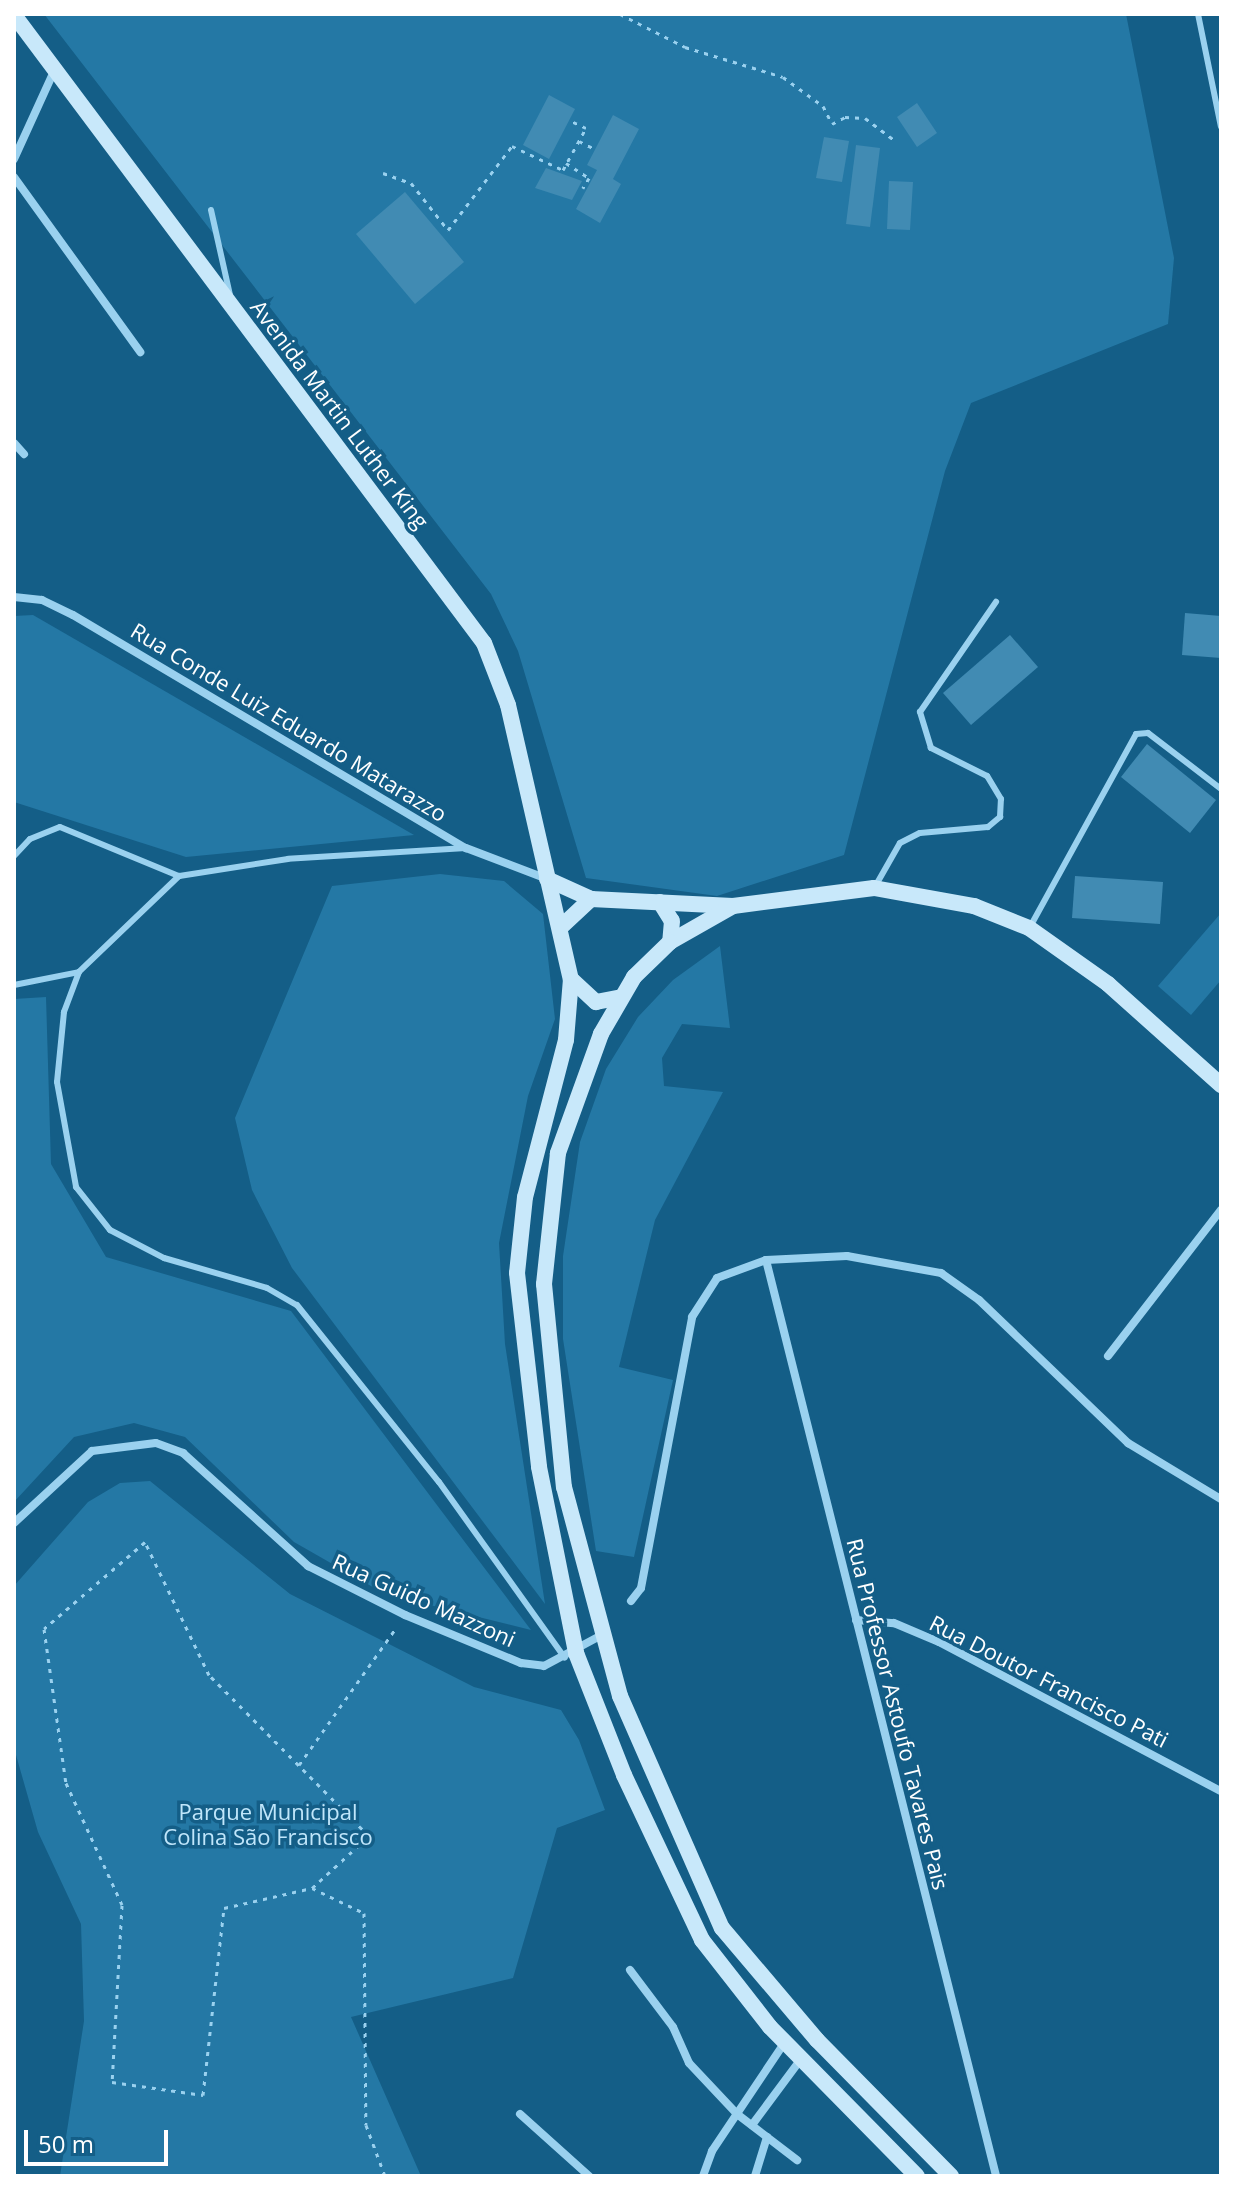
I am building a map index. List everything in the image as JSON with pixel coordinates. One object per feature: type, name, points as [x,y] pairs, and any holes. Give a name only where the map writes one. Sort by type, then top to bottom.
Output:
[{"type":"main road","name":"Avenida Martin Luther King","points":[[14,15],[484,643],[508,705],[547,879],[562,926],[571,979],[566,1040],[525,1197],[517,1273],[539,1467],[570,1655],[702,1940],[785,2042],[917,2176]]},
{"type":"main road","points":[[547,879],[591,899],[733,906],[874,888],[934,895],[1029,928],[1108,984],[1221,1085]]},
{"type":"main road","points":[[562,926],[591,899]]},
{"type":"main road","points":[[660,902],[672,921],[670,942]]},
{"type":"main road","points":[[733,906],[670,942],[621,997],[558,1153],[544,1284],[564,1487],[600,1636],[656,1788],[722,1928],[887,2112],[951,2176]]},
{"type":"main road","points":[[571,979],[596,1002],[621,997]]},
{"type":"main road","points":[[702,1940],[722,1928]]},
{"type":"main road","points":[[869,2127],[887,2112]]},
{"type":"street","points":[[14,159],[55,68]]},
{"type":"street","points":[[14,177],[140,352]]},
{"type":"street","points":[[14,443],[24,454]]},
{"type":"street","name":"Rua Conde Luiz Eduardo Matarazzo","points":[[14,597],[42,600],[73,615],[466,848],[547,879]]},
{"type":"street","points":[[1108,1356],[1221,1210]]},
{"type":"street","points":[[631,1601],[644,1575],[692,1317],[717,1278],[766,1260],[847,1256],[941,1273],[979,1300],[1128,1443],[1221,1499]]},
{"type":"street","name":"Rua Professor Astoufo Tavares Pais","points":[[766,1260],[996,2176]]},
{"type":"street","name":"Rua Guido Mazzoni","points":[[14,1523],[92,1451],[156,1443],[183,1453],[308,1566],[405,1615],[521,1663],[544,1666],[570,1655],[600,1636]]},
{"type":"street","name":"Rua Doutor Francisco Pati","points":[[856,1620],[894,1623],[939,1642],[1221,1791]]},
{"type":"street","points":[[630,1970],[673,2027],[689,2063],[737,2114],[797,2160]]},
{"type":"street","points":[[703,2176],[737,2114],[785,2042]]},
{"type":"street","points":[[752,2125],[801,2058]]},
{"type":"street","points":[[520,2114],[589,2176]]},
{"type":"street","points":[[755,2176],[767,2137]]},
{"type":"lane","points":[[1198,14],[1221,127]]},
{"type":"lane","points":[[211,210],[234,310]]},
{"type":"lane","points":[[874,888],[900,843],[920,833],[988,827],[1000,817],[1001,799],[987,776],[931,748],[920,712],[996,602]]},
{"type":"lane","points":[[1029,928],[1136,734],[1148,733],[1220,788]]},
{"type":"lane","points":[[14,856],[30,839],[60,827],[179,876],[288,859],[466,848]]},
{"type":"lane","points":[[179,876],[79,972],[64,1012],[57,1082],[76,1187],[110,1230],[164,1258],[267,1288],[297,1305],[439,1482],[570,1655]]},
{"type":"lane","points":[[14,985],[79,972]]},
{"type":"path","points":[[620,14],[685,47],[783,77],[823,106],[832,124],[845,117],[865,118],[896,141]]},
{"type":"path","points":[[383,173],[411,183],[448,230],[512,146],[563,170],[586,128],[569,120]]},
{"type":"path","points":[[579,141],[595,149]]},
{"type":"path","points":[[566,163],[589,178],[583,188]]},
{"type":"path","points":[[145,1542],[209,1675],[369,1836],[312,1888],[224,1908],[203,2095],[112,2082],[122,1905],[66,1783],[44,1629],[145,1542]]},
{"type":"path","points":[[299,1765],[405,1615]]},
{"type":"path","points":[[312,1888],[364,1913],[366,2125],[385,2176]]},
{"type":"green space","points":[[44,14],[1126,14],[1174,258],[1168,324],[971,403],[945,471],[844,855],[717,896],[586,878],[518,651],[491,594]]},
{"type":"green space","points":[[33,615],[414,835],[186,857],[14,802],[14,616]]},
{"type":"green space","points":[[440,874],[504,881],[543,914],[555,1019],[528,1096],[499,1243],[505,1344],[545,1604],[292,1268],[252,1190],[235,1118],[332,886]]},
{"type":"green space","points":[[1221,913],[1221,980],[1191,1015],[1158,986]]},
{"type":"green space","points":[[720,946],[730,1028],[682,1024],[662,1058],[664,1086],[723,1092],[655,1220],[619,1367],[673,1380],[634,1557],[596,1551],[563,1339],[563,1256],[580,1142],[606,1069],[638,1017],[673,980]]},
{"type":"green space","points":[[46,997],[51,1164],[106,1257],[291,1311],[531,1630],[385,1594],[294,1542],[185,1437],[134,1423],[74,1437],[14,1502],[14,999]]},
{"type":"green space","name":"Parque Municipal Colina São Francisco","points":[[150,1481],[290,1594],[474,1687],[561,1710],[579,1740],[605,1810],[557,1828],[513,1978],[351,2017],[421,2176],[60,2176],[84,2021],[81,1924],[38,1832],[14,1748],[14,1586],[88,1502],[120,1483]]},
{"type":"building","points":[[549,95],[575,109],[549,159],[523,145]]},
{"type":"building","points":[[917,103],[937,133],[917,147],[897,117]]},
{"type":"building","points":[[613,115],[639,129],[613,179],[621,184],[600,223],[576,209],[597,170],[587,165]]},
{"type":"building","points":[[824,137],[849,141],[842,182],[816,178]]},
{"type":"building","points":[[856,145],[880,148],[870,227],[846,224]]},
{"type":"building","points":[[546,168],[582,181],[572,200],[535,188]]},
{"type":"building","points":[[889,181],[913,182],[910,230],[887,229]]},
{"type":"building","points":[[405,192],[464,262],[415,304],[356,234]]},
{"type":"building","points":[[1185,613],[1221,616],[1221,658],[1182,655]]},
{"type":"building","points":[[1010,635],[1038,667],[971,725],[943,693]]},
{"type":"building","points":[[1147,744],[1216,800],[1190,833],[1121,777]]},
{"type":"building","points":[[1075,876],[1163,882],[1160,924],[1072,918]]}]
